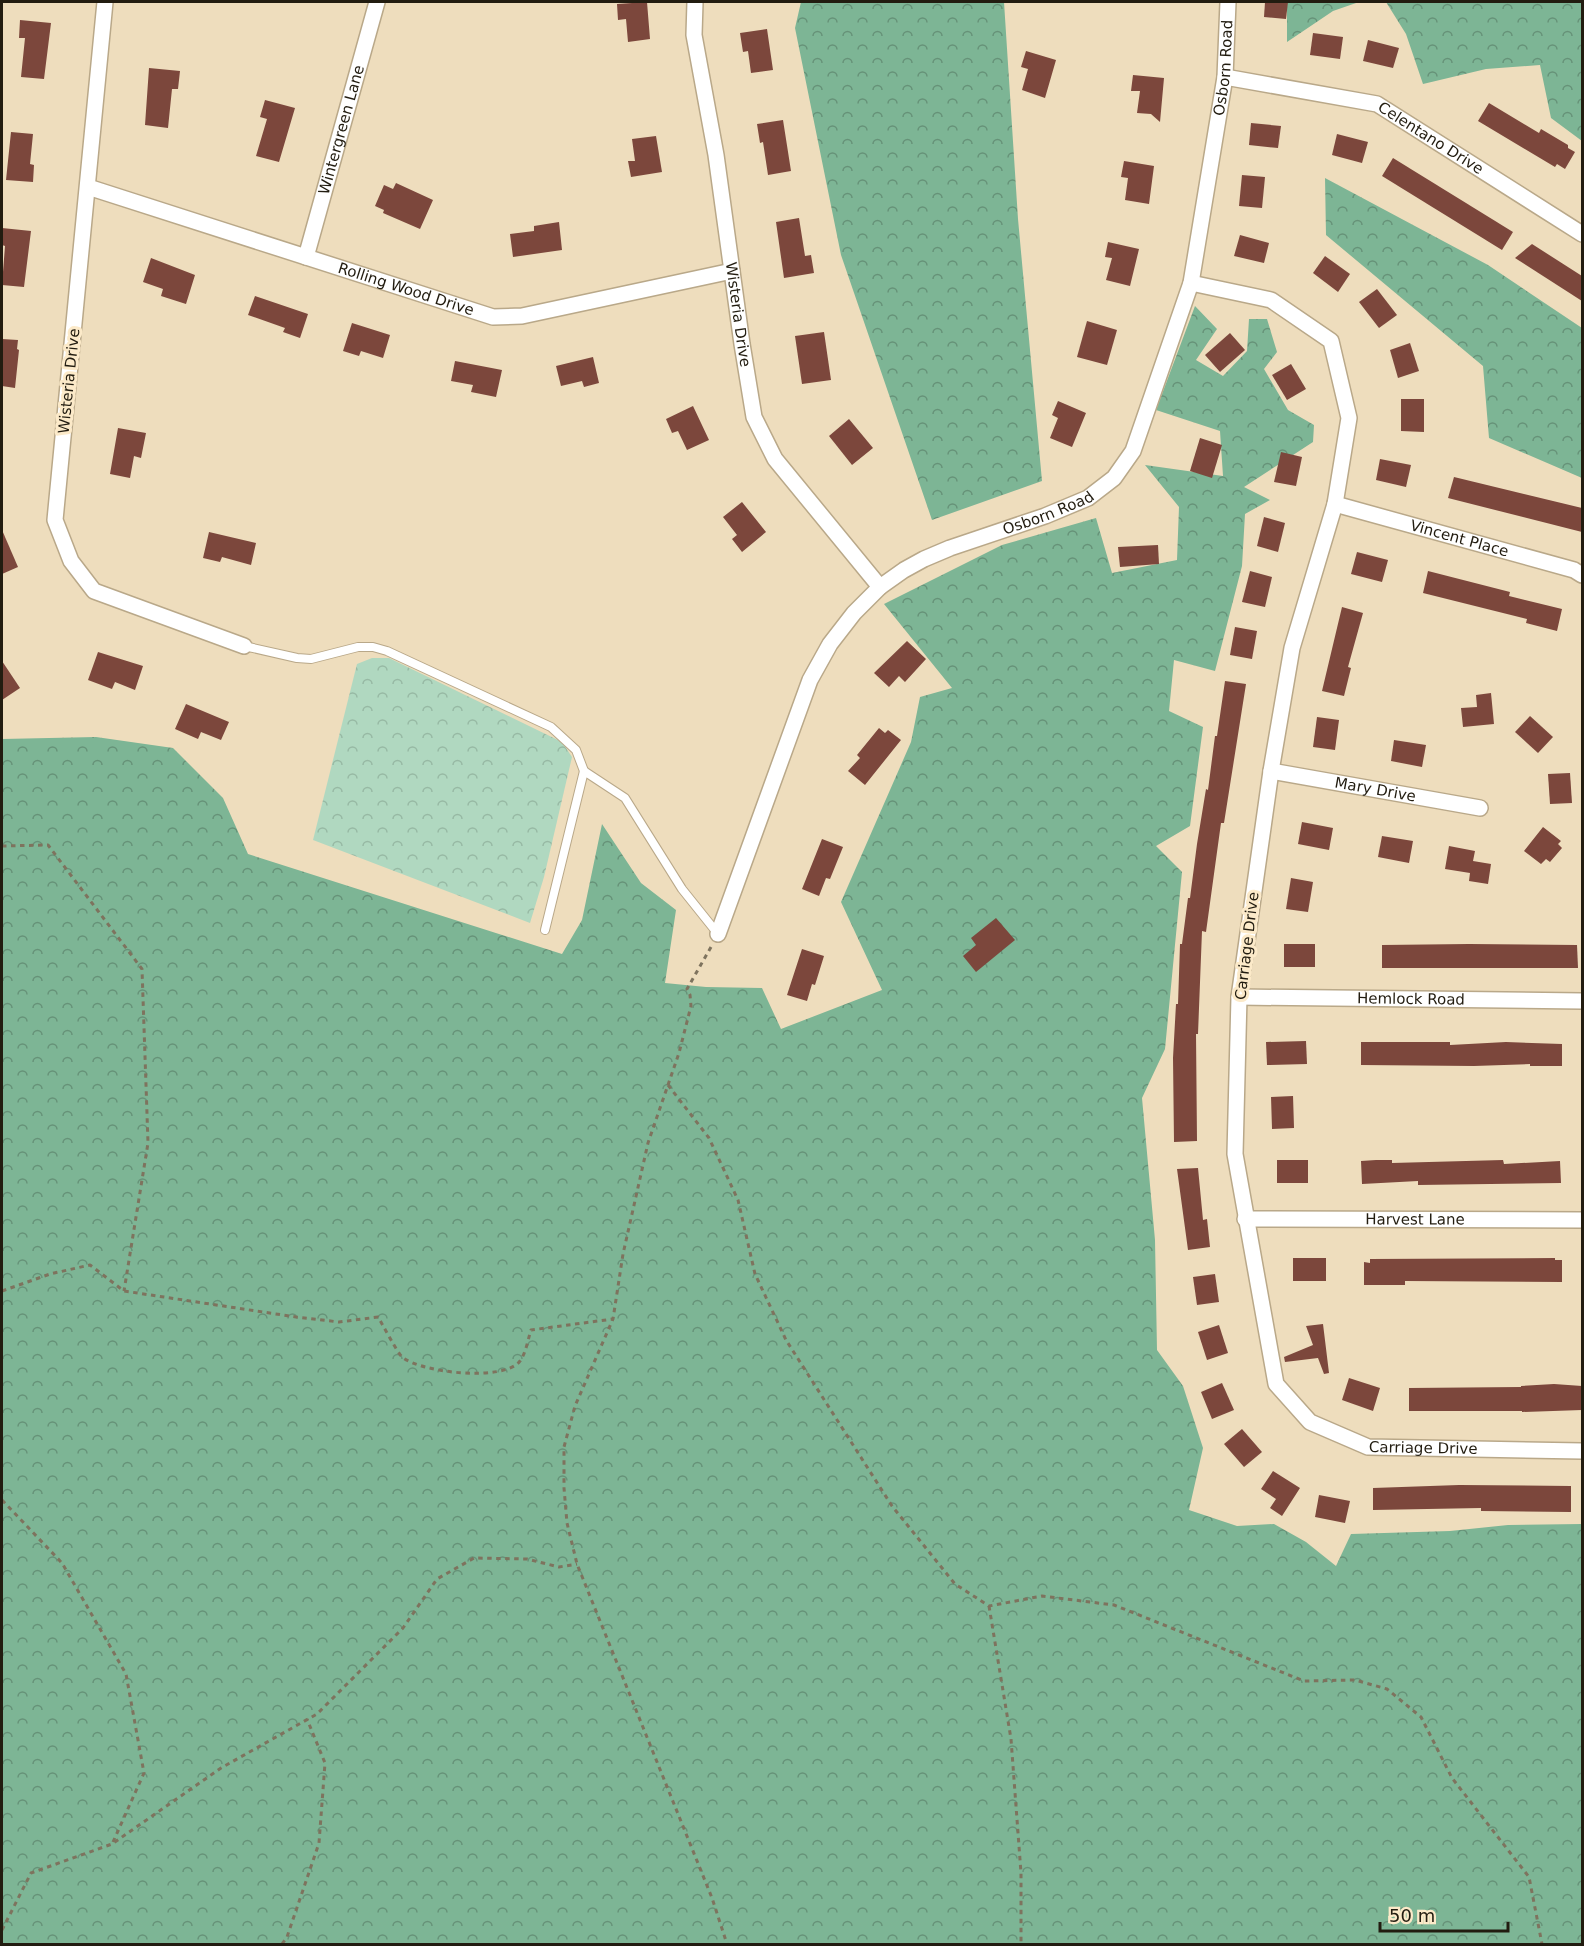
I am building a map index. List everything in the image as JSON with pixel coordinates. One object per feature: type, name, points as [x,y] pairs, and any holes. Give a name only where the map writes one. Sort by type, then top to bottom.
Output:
[{"type":"street","name":"Wisteria Drive","points":[[105,2],[55,520],[71,561],[94,591],[244,646]]},
{"type":"street","name":"Wintergreen Lane","points":[[306,257],[377,2]]},
{"type":"street","name":"Wisteria Drive","points":[[695,2],[694,35],[716,155],[754,417],[775,459],[880,587]]},
{"type":"street","name":"Osborn Road","points":[[718,934],[810,680],[830,644],[854,613],[880,587],[924,559],[1045,516],[1088,498],[1114,478],[1133,451],[1191,283],[1225,77],[1228,2]]},
{"type":"street","name":"Celentano Drive","points":[[1225,77],[1377,104],[1582,234]]},
{"type":"street","name":"Rolling Wood Drive","points":[[88,187],[493,317],[522,316],[732,271]]},
{"type":"street","name":"Carriage Drive","points":[[1191,283],[1271,300],[1330,341],[1349,418],[1335,504],[1292,648],[1271,771],[1239,996],[1235,1154],[1276,1384],[1310,1422],[1368,1447],[1582,1451]]},
{"type":"street","name":"Vincent Place","points":[[1335,504],[1574,570],[1582,575]]},
{"type":"street","name":"Mary Drive","points":[[1271,771],[1480,808]]},
{"type":"street","name":"Hemlock Road","points":[[1239,996],[1582,1001]]},
{"type":"street","name":"Harvest Lane","points":[[1245,1219],[1582,1220]]},
{"type":"lane","points":[[244,646],[310,659],[358,647],[373,647],[387,651],[551,728],[576,750],[584,771],[546,930]]},
{"type":"lane","points":[[584,771],[625,798],[682,889],[718,934]]},
{"type":"path","points":[[2,846],[48,845],[142,969],[148,1143],[124,1291]]},
{"type":"path","points":[[718,934],[687,989],[691,1006],[679,1053],[648,1143],[623,1254],[613,1319],[574,1406],[564,1447],[564,1488],[567,1523],[577,1564],[712,1898],[727,1944]]},
{"type":"path","points":[[668,1085],[709,1138],[738,1200],[755,1274],[786,1340],[892,1506],[955,1584],[989,1606],[1042,1596],[1114,1605],[1304,1681],[1356,1680],[1387,1689],[1421,1717],[1452,1778],[1529,1877],[1542,1944]]},
{"type":"path","points":[[2,1291],[50,1274],[90,1264],[124,1291],[339,1322],[378,1317],[401,1356],[425,1367],[452,1373],[510,1369],[521,1360],[531,1330],[613,1319]]},
{"type":"path","points":[[2,1500],[62,1563],[126,1674],[144,1773],[112,1844]]},
{"type":"path","points":[[2,1930],[31,1873],[112,1844],[221,1768],[316,1714],[403,1628],[437,1579],[474,1558],[527,1559],[559,1567],[577,1564]]},
{"type":"path","points":[[989,1606],[1011,1739],[1021,1873],[1021,1944]]},
{"type":"path","points":[[282,1944],[287,1937],[319,1843],[326,1763],[308,1719]]},
{"type":"green space","points":[[801,2],[1004,2],[1018,219],[1042,481],[932,520],[841,255],[795,28]]},
{"type":"green space","points":[[1287,2],[1359,2],[1333,11],[1287,42]]},
{"type":"green space","points":[[1386,2],[1582,2],[1582,141],[1551,118],[1540,65],[1486,69],[1423,84],[1406,34]]},
{"type":"green space","points":[[1325,178],[1488,265],[1582,328],[1582,478],[1489,438],[1483,366],[1326,235]]},
{"type":"green space","points":[[1195,306],[1217,329],[1196,360],[1223,376],[1247,351],[1249,319],[1267,319],[1277,352],[1264,369],[1288,410],[1314,425],[1313,442],[1244,487],[1270,500],[1245,514],[1242,566],[1215,671],[1174,660],[1169,711],[1203,727],[1190,826],[1156,846],[1182,872],[1165,1049],[1142,1098],[1155,1240],[1157,1350],[1183,1386],[1203,1448],[1189,1510],[1237,1526],[1274,1524],[1306,1542],[1336,1566],[1351,1534],[1450,1531],[1508,1525],[1582,1524],[1582,1944],[2,1944],[2,739],[96,737],[173,748],[223,798],[248,854],[562,954],[582,920],[602,824],[641,883],[676,910],[665,983],[706,987],[762,988],[781,1029],[882,990],[841,902],[911,742],[920,697],[952,688],[884,604],[1002,545],[1096,518],[1112,573],[1177,560],[1179,507],[1145,465],[1223,476],[1220,431],[1156,410]]},
{"type":"green space","points":[[372,658],[389,658],[562,742],[572,757],[544,877],[530,923],[313,840],[357,664]]},
{"type":"building","points":[[647,2],[650,39],[628,42],[626,19],[618,20],[617,4]]},
{"type":"building","points":[[1265,2],[1288,2],[1286,19],[1264,17]]},
{"type":"building","points":[[20,20],[51,23],[44,79],[21,77],[25,38],[19,38]]},
{"type":"building","points":[[767,29],[773,70],[751,73],[748,51],[743,52],[740,33]]},
{"type":"building","points":[[1313,33],[1343,37],[1340,59],[1310,55]]},
{"type":"building","points":[[1368,40],[1399,48],[1393,68],[1363,61]]},
{"type":"building","points":[[1026,51],[1056,60],[1045,98],[1022,90],[1028,69],[1021,67]]},
{"type":"building","points":[[149,68],[180,71],[178,89],[172,89],[168,128],[145,125]]},
{"type":"building","points":[[1133,75],[1164,78],[1160,122],[1151,114],[1137,113],[1140,91],[1131,91]]},
{"type":"building","points":[[265,100],[295,108],[279,162],[256,156],[267,119],[260,117]]},
{"type":"building","points":[[1489,103],[1539,133],[1541,129],[1568,145],[1568,148],[1575,152],[1565,169],[1557,164],[1555,167],[1478,121]]},
{"type":"building","points":[[783,120],[791,171],[768,175],[763,142],[760,143],[757,124]]},
{"type":"building","points":[[1251,123],[1281,126],[1278,148],[1249,145]]},
{"type":"building","points":[[11,132],[33,134],[30,164],[34,165],[33,182],[6,180]]},
{"type":"building","points":[[1337,134],[1368,142],[1362,163],[1332,155]]},
{"type":"building","points":[[656,136],[662,172],[631,177],[628,161],[635,161],[632,139]]},
{"type":"building","points":[[1393,158],[1513,232],[1502,250],[1382,176]]},
{"type":"building","points":[[1124,161],[1154,166],[1149,204],[1125,200],[1128,178],[1121,177]]},
{"type":"building","points":[[1242,175],[1265,177],[1262,208],[1239,206]]},
{"type":"building","points":[[396,183],[433,200],[420,229],[383,213],[384,210],[375,206],[384,185],[393,189]]},
{"type":"building","points":[[799,218],[805,256],[811,255],[814,273],[784,278],[776,222]]},
{"type":"building","points":[[559,222],[562,250],[513,257],[510,234],[534,231],[534,226]]},
{"type":"building","points":[[2,228],[31,231],[24,287],[2,285],[5,246],[2,245]]},
{"type":"building","points":[[1240,235],[1269,243],[1264,263],[1234,256]]},
{"type":"building","points":[[1108,242],[1139,249],[1130,286],[1106,280],[1112,258],[1105,257]]},
{"type":"building","points":[[1532,244],[1582,276],[1582,301],[1515,258]]},
{"type":"building","points":[[1325,256],[1350,274],[1338,292],[1313,273]]},
{"type":"building","points":[[151,258],[195,275],[186,304],[161,296],[163,289],[143,282]]},
{"type":"building","points":[[1377,289],[1397,315],[1379,328],[1359,302]]},
{"type":"building","points":[[255,296],[308,314],[300,338],[283,332],[285,328],[248,315]]},
{"type":"building","points":[[1087,321],[1117,330],[1107,365],[1077,357]]},
{"type":"building","points":[[352,323],[390,335],[383,358],[361,351],[359,356],[343,351]]},
{"type":"building","points":[[824,332],[831,380],[802,384],[795,336]]},
{"type":"building","points":[[1230,333],[1245,350],[1220,372],[1205,355]]},
{"type":"building","points":[[2,339],[18,340],[15,388],[2,386]]},
{"type":"building","points":[[1410,343],[1419,371],[1398,378],[1390,350]]},
{"type":"building","points":[[593,357],[599,383],[584,387],[582,381],[561,386],[556,366]]},
{"type":"building","points":[[455,361],[502,370],[496,397],[471,392],[473,385],[451,381]]},
{"type":"building","points":[[1291,364],[1306,389],[1287,400],[1272,375]]},
{"type":"building","points":[[1401,399],[1424,399],[1424,432],[1401,431]]},
{"type":"building","points":[[1058,401],[1086,413],[1072,447],[1050,438],[1058,418],[1052,415]]},
{"type":"building","points":[[693,406],[709,440],[687,450],[678,431],[672,433],[666,419]]},
{"type":"building","points":[[849,419],[873,448],[852,465],[829,436]]},
{"type":"building","points":[[118,428],[146,433],[141,458],[134,456],[130,478],[110,474]]},
{"type":"building","points":[[1200,438],[1222,445],[1212,478],[1190,471]]},
{"type":"building","points":[[1281,452],[1302,457],[1296,486],[1274,482]]},
{"type":"building","points":[[1380,459],[1411,465],[1406,487],[1376,480]]},
{"type":"building","points":[[1454,477],[1582,508],[1582,532],[1448,498]]},
{"type":"building","points":[[742,502],[766,532],[742,552],[732,539],[737,535],[723,517]]},
{"type":"building","points":[[1264,517],[1285,523],[1278,552],[1257,546]]},
{"type":"building","points":[[2,530],[18,567],[2,574]]},
{"type":"building","points":[[209,532],[256,543],[251,565],[222,557],[220,562],[203,558]]},
{"type":"building","points":[[1158,545],[1159,564],[1120,567],[1118,547]]},
{"type":"building","points":[[1357,552],[1388,560],[1382,582],[1351,574]]},
{"type":"building","points":[[1250,571],[1272,577],[1265,607],[1242,602]]},
{"type":"building","points":[[1428,571],[1510,592],[1509,596],[1562,609],[1557,631],[1526,623],[1527,619],[1423,593]]},
{"type":"building","points":[[1342,607],[1363,613],[1348,667],[1351,668],[1344,696],[1322,691]]},
{"type":"building","points":[[1235,627],[1257,631],[1252,659],[1230,655]]},
{"type":"building","points":[[907,641],[926,659],[905,682],[899,676],[889,687],[874,673]]},
{"type":"building","points":[[98,652],[143,666],[135,690],[115,682],[112,689],[88,680]]},
{"type":"building","points":[[2,661],[20,688],[2,700]]},
{"type":"building","points":[[1225,681],[1246,684],[1224,823],[1221,823],[1206,932],[1202,931],[1198,1034],[1196,1034],[1197,1141],[1174,1142],[1173,1058],[1180,944],[1182,944],[1188,898],[1190,898]]},
{"type":"building","points":[[1491,693],[1494,724],[1463,727],[1461,708],[1477,707],[1476,695]]},
{"type":"building","points":[[186,704],[229,722],[221,740],[201,732],[198,739],[175,729]]},
{"type":"building","points":[[1530,716],[1553,737],[1538,753],[1515,732]]},
{"type":"building","points":[[1317,717],[1339,720],[1335,750],[1313,747]]},
{"type":"building","points":[[879,728],[885,733],[888,730],[901,740],[865,785],[848,771],[860,758],[857,755]]},
{"type":"building","points":[[1394,740],[1426,745],[1422,767],[1391,761]]},
{"type":"building","points":[[1570,773],[1572,803],[1550,804],[1548,774]]},
{"type":"building","points":[[1302,822],[1333,828],[1329,850],[1298,844]]},
{"type":"building","points":[[1543,827],[1561,841],[1558,844],[1562,848],[1550,862],[1546,859],[1541,864],[1524,851]]},
{"type":"building","points":[[1382,836],[1413,841],[1409,863],[1378,857]]},
{"type":"building","points":[[822,839],[843,847],[830,879],[826,878],[819,896],[802,889]]},
{"type":"building","points":[[1449,846],[1475,851],[1473,861],[1491,864],[1488,884],[1469,881],[1470,873],[1445,869]]},
{"type":"building","points":[[1291,878],[1313,882],[1308,912],[1286,909]]},
{"type":"building","points":[[996,918],[1015,940],[976,972],[963,956],[976,945],[971,938]]},
{"type":"building","points":[[1284,944],[1315,944],[1315,967],[1284,967]]},
{"type":"building","points":[[1382,945],[1577,945],[1578,968],[1382,968]]},
{"type":"building","points":[[802,949],[824,956],[815,985],[812,984],[807,1001],[787,995]]},
{"type":"building","points":[[1306,1041],[1307,1064],[1267,1065],[1266,1042]]},
{"type":"building","points":[[1361,1042],[1450,1042],[1450,1045],[1506,1042],[1562,1044],[1562,1066],[1530,1066],[1530,1064],[1361,1065]]},
{"type":"building","points":[[1293,1096],[1294,1128],[1272,1129],[1271,1097]]},
{"type":"building","points":[[1277,1160],[1308,1160],[1308,1183],[1277,1183]]},
{"type":"building","points":[[1392,1160],[1392,1163],[1503,1160],[1504,1164],[1560,1161],[1561,1183],[1418,1185],[1418,1181],[1362,1184],[1361,1161]]},
{"type":"building","points":[[1198,1168],[1203,1220],[1207,1219],[1210,1247],[1188,1250],[1177,1169]]},
{"type":"building","points":[[1293,1258],[1326,1258],[1326,1281],[1293,1281]]},
{"type":"building","points":[[1555,1258],[1555,1260],[1562,1260],[1562,1282],[1405,1281],[1405,1285],[1364,1285],[1364,1262],[1370,1263],[1370,1259]]},
{"type":"building","points":[[1215,1274],[1219,1302],[1197,1305],[1193,1277]]},
{"type":"building","points":[[1323,1324],[1329,1373],[1324,1374],[1318,1358],[1285,1362],[1284,1357],[1313,1345],[1306,1326]]},
{"type":"building","points":[[1219,1325],[1228,1353],[1207,1360],[1198,1332]]},
{"type":"building","points":[[1349,1378],[1380,1388],[1373,1411],[1342,1400]]},
{"type":"building","points":[[1222,1383],[1234,1410],[1212,1419],[1201,1392]]},
{"type":"building","points":[[1554,1384],[1582,1386],[1582,1410],[1409,1411],[1409,1388],[1521,1387]]},
{"type":"building","points":[[1242,1429],[1262,1452],[1244,1467],[1224,1444]]},
{"type":"building","points":[[1273,1471],[1300,1488],[1282,1516],[1270,1508],[1276,1499],[1261,1489]]},
{"type":"building","points":[[1459,1485],[1571,1486],[1571,1512],[1481,1511],[1481,1508],[1373,1510],[1373,1488]]},
{"type":"building","points":[[1319,1495],[1350,1501],[1345,1523],[1315,1517]]}]
